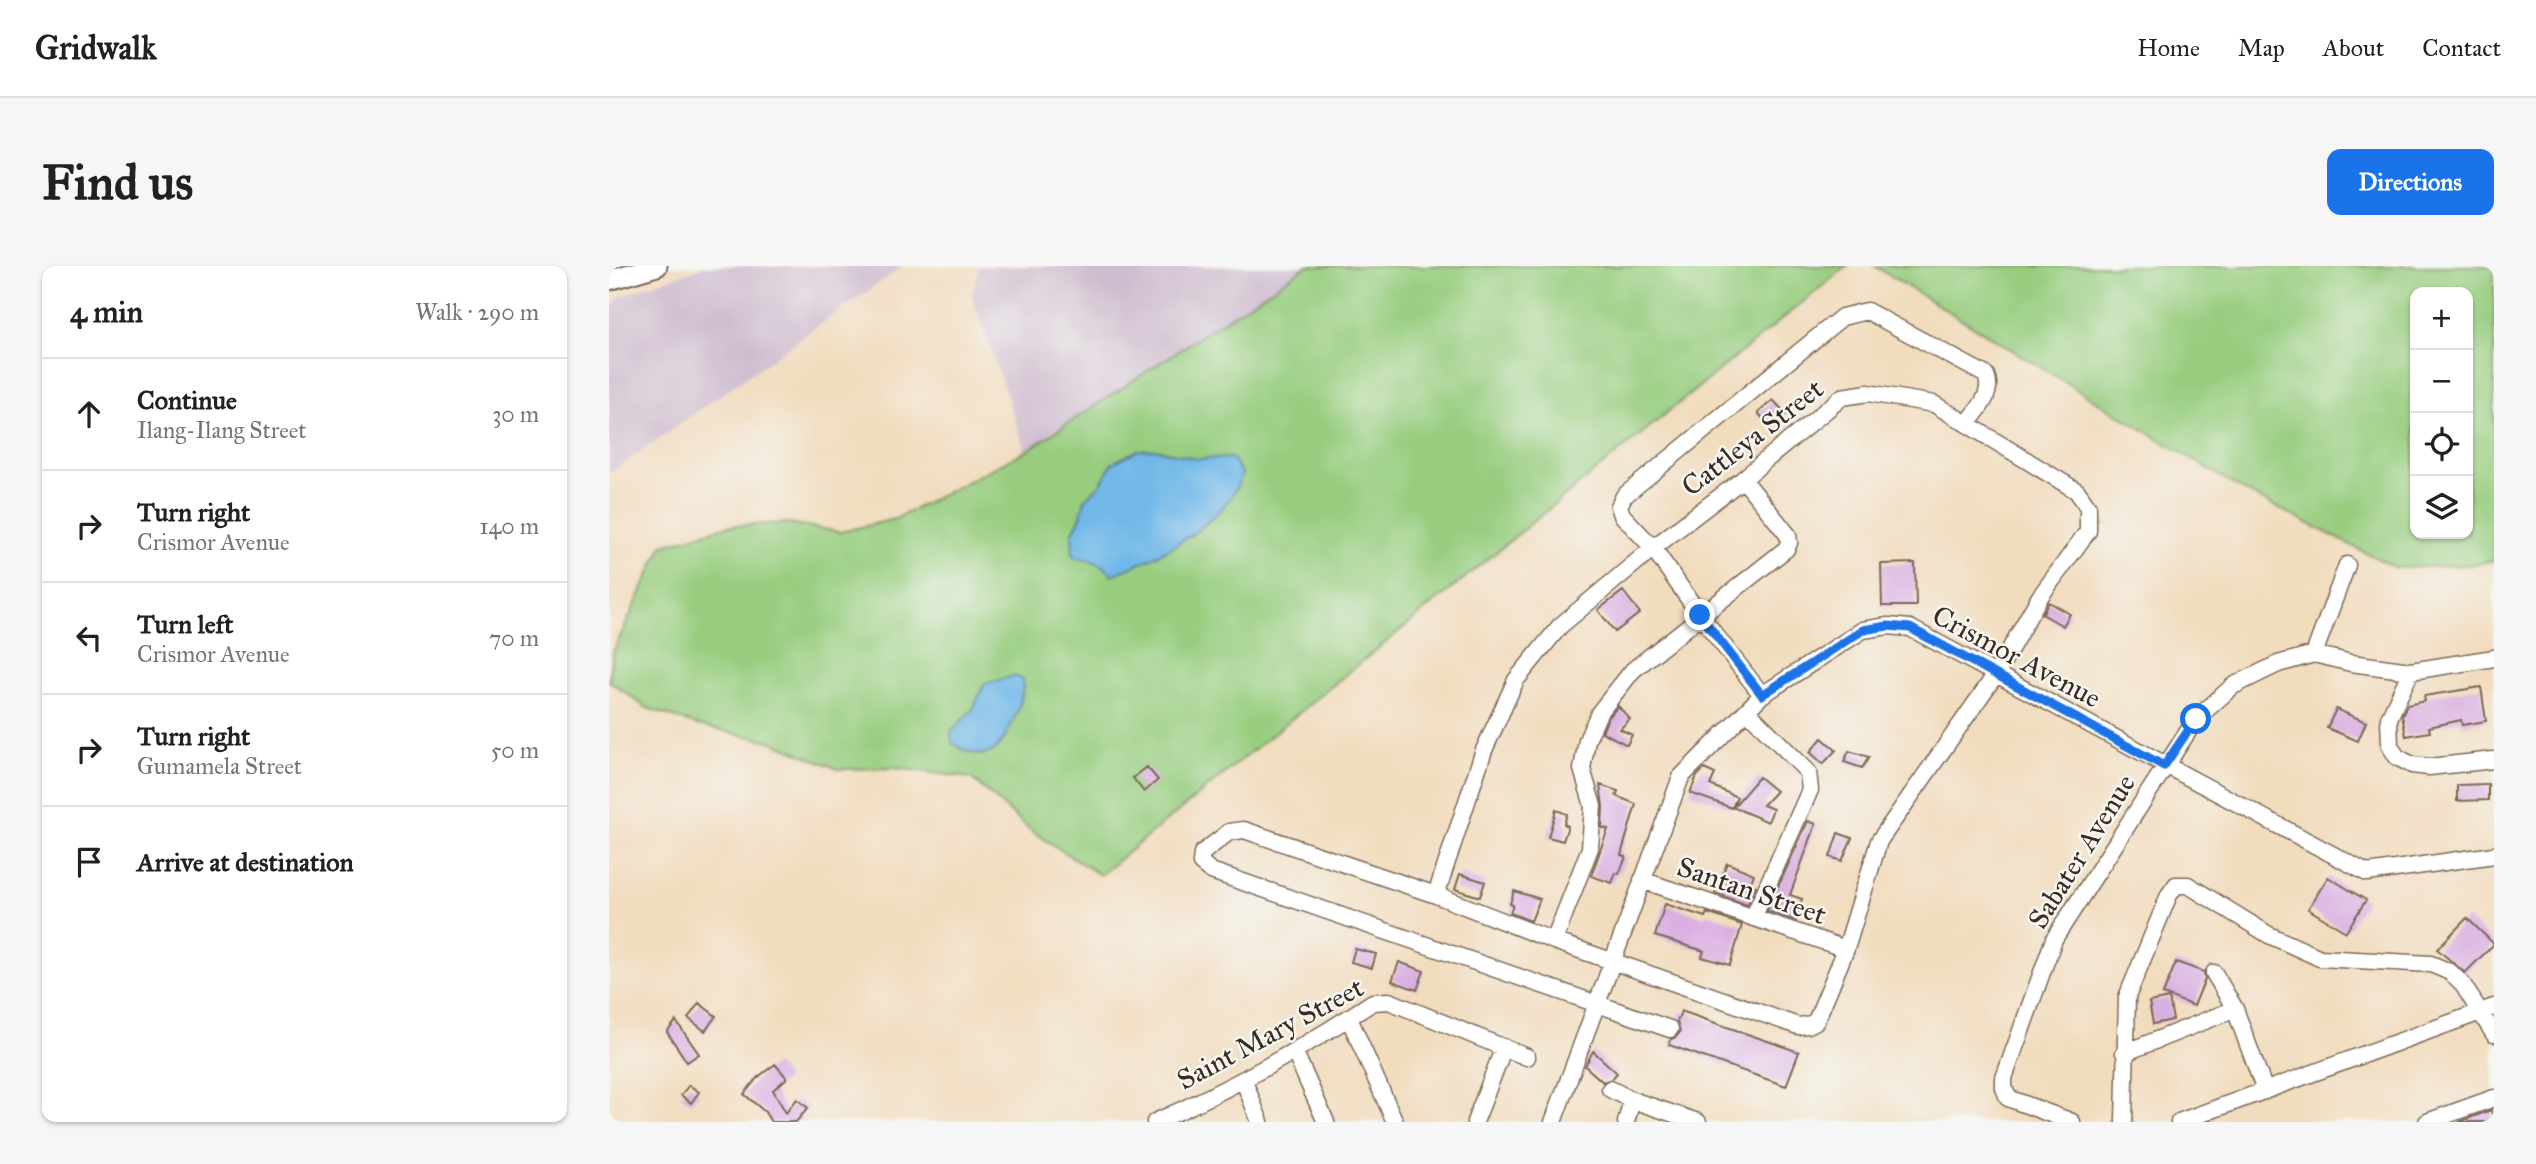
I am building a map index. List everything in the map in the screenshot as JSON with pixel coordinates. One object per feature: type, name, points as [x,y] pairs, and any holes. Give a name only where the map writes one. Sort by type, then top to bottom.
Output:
[{"type":"main road","points":[[609,280],[657,266]]},
{"type":"street","points":[[1762,695],[1700,615],[1653,548],[1622,514],[1619,506],[1624,496],[1842,317],[1867,311],[1986,375],[1990,383],[1988,394],[1967,424]]},
{"type":"street","name":"Cattleya Street","points":[[1868,393],[1934,404],[2077,491],[2088,507],[2088,531],[2039,598],[1996,674],[1879,841],[1846,949],[1816,1021],[1808,1025],[1798,1026],[1613,962],[1436,895],[1484,750],[1516,680],[1560,626],[1653,548],[1743,480],[1842,397],[1868,393]]},
{"type":"street","points":[[1554,941],[1590,848],[1593,806],[1582,769],[1587,740],[1599,713],[1633,670],[1786,550],[1789,543],[1788,536],[1743,480]]},
{"type":"street","points":[[2313,654],[2347,565]]},
{"type":"street","name":"Crismor Avenue","points":[[1553,1122],[1681,777],[1762,695],[1863,630],[1888,626],[1910,628],[2367,873],[2494,855]]},
{"type":"street","points":[[2164,766],[2196,719],[2233,686],[2278,664],[2313,654],[2351,663],[2411,671],[2494,658]]},
{"type":"street","points":[[2411,671],[2389,718],[2390,746],[2397,757],[2412,765],[2428,767],[2494,760]]},
{"type":"street","points":[[1747,711],[1808,772],[1810,780],[1810,790],[1753,918]]},
{"type":"street","name":"Sabater Avenue","points":[[2072,1122],[2008,1098],[2004,1078],[2054,939],[2164,766]]},
{"type":"street","points":[[1436,895],[1244,830],[1229,832],[1202,853],[1201,863],[1211,871],[1670,1030]]},
{"type":"street","name":"Santan Street","points":[[1642,880],[1846,949]]},
{"type":"street","points":[[2124,1122],[2127,998],[2169,895],[2176,885],[2188,886],[2269,935],[2320,958],[2431,964],[2450,972],[2488,1010],[2494,1034]]},
{"type":"street","points":[[2214,973],[2235,1009],[2265,1091]]},
{"type":"street","name":"Saint Mary Street","points":[[1155,1122],[1186,1116],[1295,1053],[1373,1002],[1389,1001],[1527,1057]]},
{"type":"street","points":[[2124,1053],[2235,1009]]},
{"type":"street","points":[[2179,1122],[2488,1010]]},
{"type":"street","points":[[1349,1018],[1395,1122]]},
{"type":"street","points":[[1475,1122],[1504,1047]]},
{"type":"street","points":[[1295,1053],[1326,1122]]},
{"type":"street","points":[[1244,1081],[1260,1122]]},
{"type":"street","points":[[1610,1089],[1632,1100],[1698,1122]]},
{"type":"street","points":[[2427,1122],[2494,1098]]},
{"type":"street","points":[[1626,1122],[1632,1100]]},
{"type":"shaded area","points":[[705,266],[903,266],[609,474],[609,311],[620,296]]},
{"type":"shaded area","points":[[979,266],[1307,266],[1026,451],[972,296]]},
{"type":"green space","points":[[1307,266],[1847,266],[1100,875],[1033,832],[971,778],[896,768],[838,769],[770,741],[697,725],[647,708],[609,681],[613,652],[663,545],[728,526],[789,523],[840,532],[895,519],[1026,451]]},
{"type":"green space","points":[[1874,266],[2494,266],[2494,561],[2468,565],[2396,568],[2246,492]]},
{"type":"water","points":[[1156,449],[1197,459],[1232,458],[1242,474],[1234,492],[1206,523],[1150,559],[1112,575],[1090,560],[1073,557],[1072,534],[1081,516],[1085,499],[1100,485],[1112,463],[1138,450]]},
{"type":"water","points":[[1014,676],[1023,679],[1022,696],[1015,718],[1001,743],[981,755],[963,750],[952,743],[951,732],[974,708],[984,684]]},
{"type":"building","points":[[1773,400],[1786,414],[1771,427],[1758,413]]},
{"type":"building","points":[[1915,563],[1916,606],[1882,606],[1881,564]]},
{"type":"building","points":[[1623,591],[1640,613],[1615,632],[1598,610]]},
{"type":"building","points":[[2049,602],[2070,614],[2063,626],[2042,614]]},
{"type":"building","points":[[2481,687],[2486,721],[2462,725],[2461,720],[2429,727],[2430,732],[2406,736],[2402,715],[2407,705],[2425,701],[2424,696]]},
{"type":"building","points":[[1618,706],[1630,719],[1620,729],[1632,735],[1627,745],[1602,732],[1608,718]]},
{"type":"building","points":[[2336,709],[2366,722],[2358,741],[2327,728]]},
{"type":"building","points":[[1822,738],[1836,750],[1823,764],[1810,752]]},
{"type":"building","points":[[1849,751],[1869,757],[1862,768],[1844,762]]},
{"type":"building","points":[[1147,767],[1158,780],[1144,792],[1133,778]]},
{"type":"building","points":[[1704,769],[1715,774],[1710,785],[1737,797],[1732,808],[1690,793],[1697,776]]},
{"type":"building","points":[[1759,777],[1776,791],[1763,805],[1773,809],[1768,822],[1733,807]]},
{"type":"building","points":[[2488,784],[2488,800],[2457,801],[2457,785]]},
{"type":"building","points":[[1600,785],[1618,791],[1616,796],[1636,804],[1621,855],[1626,857],[1612,883],[1591,876],[1608,829],[1602,828]]},
{"type":"building","points":[[1556,810],[1567,814],[1564,824],[1568,826],[1563,841],[1548,837]]},
{"type":"building","points":[[1808,821],[1816,824],[1790,895],[1802,899],[1796,921],[1767,911]]},
{"type":"building","points":[[1838,833],[1852,838],[1842,861],[1830,857]]},
{"type":"building","points":[[1727,863],[1754,874],[1750,885],[1756,886],[1747,905],[1715,893]]},
{"type":"building","points":[[1460,874],[1485,882],[1480,897],[1455,889]]},
{"type":"building","points":[[2328,877],[2366,900],[2346,932],[2308,909]]},
{"type":"building","points":[[1514,891],[1540,899],[1531,921],[1510,913]]},
{"type":"building","points":[[1665,904],[1705,917],[1707,913],[1742,925],[1730,965],[1702,957],[1704,951],[1655,936]]},
{"type":"building","points":[[2467,918],[2494,944],[2465,973],[2437,949]]},
{"type":"building","points":[[1355,949],[1376,954],[1372,968],[1351,962]]},
{"type":"building","points":[[1399,962],[1424,971],[1417,990],[1392,981]]},
{"type":"building","points":[[2176,962],[2204,972],[2205,979],[2194,1006],[2163,994]]},
{"type":"building","points":[[2169,998],[2173,1020],[2153,1024],[2149,1002]]},
{"type":"building","points":[[699,1003],[716,1016],[705,1031],[688,1018]]},
{"type":"building","points":[[1681,1011],[1799,1052],[1786,1086],[1669,1045],[1671,1039],[1680,1032],[1677,1022]]},
{"type":"building","points":[[676,1021],[699,1054],[687,1062],[667,1032]]},
{"type":"building","points":[[1593,1051],[1617,1073],[1612,1079],[1603,1082],[1585,1066]]},
{"type":"building","points":[[775,1064],[787,1078],[773,1090],[786,1113],[797,1099],[808,1108],[796,1122],[771,1122],[765,1112],[744,1094],[757,1078]]},
{"type":"building","points":[[689,1085],[699,1092],[691,1103],[681,1095]]},
{"type":"building","points":[[2491,1110],[2494,1122],[2459,1122]]},
{"type":"route","points":[[1700,615],[1762,695],[1863,630],[1888,626],[1910,628],[2164,766],[2196,719]]}]
